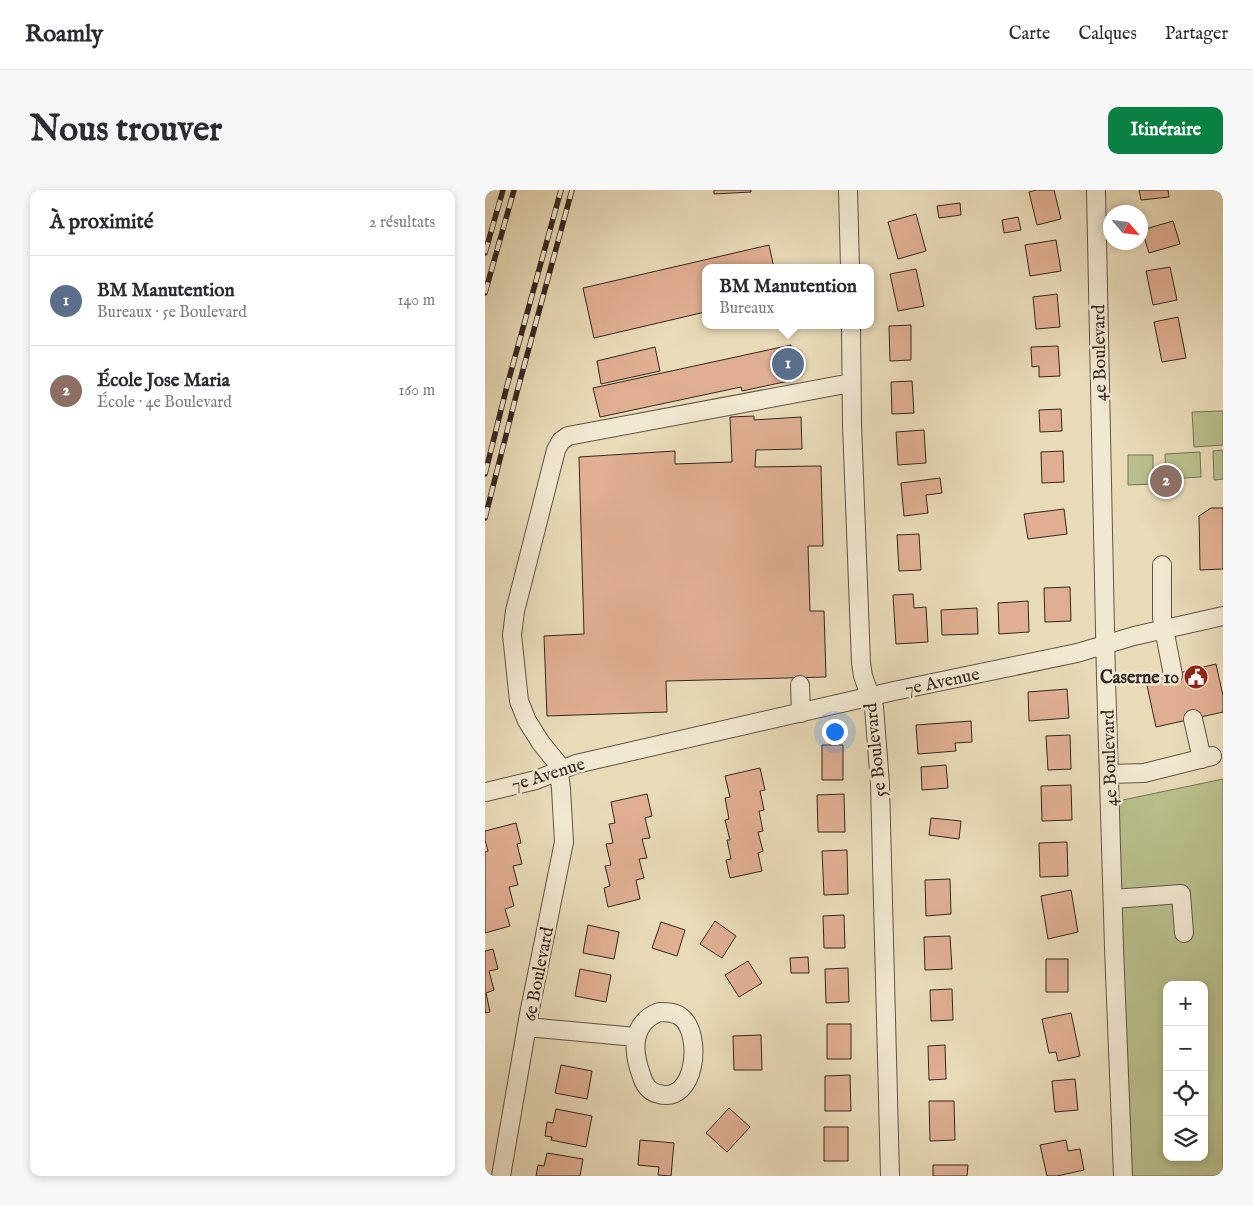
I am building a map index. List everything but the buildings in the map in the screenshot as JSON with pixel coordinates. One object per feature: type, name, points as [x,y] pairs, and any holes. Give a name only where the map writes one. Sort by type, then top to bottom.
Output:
[{"type":"street","points":[[849,190],[850,264]]},
{"type":"street","name":"4e Boulevard","points":[[1096,190],[1105,646],[1123,1176]]},
{"type":"street","name":"5e Boulevard","points":[[851,329],[851,383],[861,663],[875,718],[880,784],[890,1176]]},
{"type":"street","points":[[559,771],[558,764],[553,756],[541,743],[527,721],[519,701],[512,635],[515,611],[551,467],[556,450],[561,442],[568,436],[851,383]]},
{"type":"street","points":[[1162,564],[1163,630],[1173,675]]},
{"type":"street","name":"7e Avenue","points":[[486,792],[536,780],[576,764],[1067,655],[1105,646],[1134,636],[1221,620]]},
{"type":"street","points":[[800,685],[801,713]]},
{"type":"street","points":[[1109,774],[1144,773],[1207,757],[1193,719]]},
{"type":"street","name":"6e Boulevard","points":[[501,1176],[527,1027],[563,846],[564,827],[559,771]]},
{"type":"street","points":[[1113,899],[1181,894],[1183,933]]},
{"type":"street","points":[[659,1012],[669,1012],[681,1016],[689,1025],[692,1036],[693,1064],[690,1077],[684,1087],[676,1094],[665,1096],[653,1093],[645,1086],[636,1056],[636,1037],[642,1022],[659,1012]]},
{"type":"street","points":[[527,1027],[636,1037]]},
{"type":"green space","points":[[1223,411],[1223,445],[1194,447],[1192,412]]},
{"type":"green space","points":[[1223,450],[1223,479],[1214,480],[1213,451]]},
{"type":"green space","points":[[1200,452],[1201,477],[1166,479],[1165,454]]},
{"type":"green space","points":[[1128,455],[1153,455],[1153,484],[1128,485]]},
{"type":"green space","points":[[1223,779],[1223,1176],[1130,1176],[1118,801]]},
{"type":"railway","points":[[485,253],[503,190]]},
{"type":"railway","points":[[485,293],[514,190]]},
{"type":"railway","points":[[485,474],[561,190]]},
{"type":"railway","points":[[485,518],[572,190]]},
{"type":"place","name":"BM Manutention","points":[[788,364]]},
{"type":"place","name":"École Jose Maria","points":[[1166,481]]},
{"type":"place","name":"Caserne 10","points":[[1196,677]]}]
